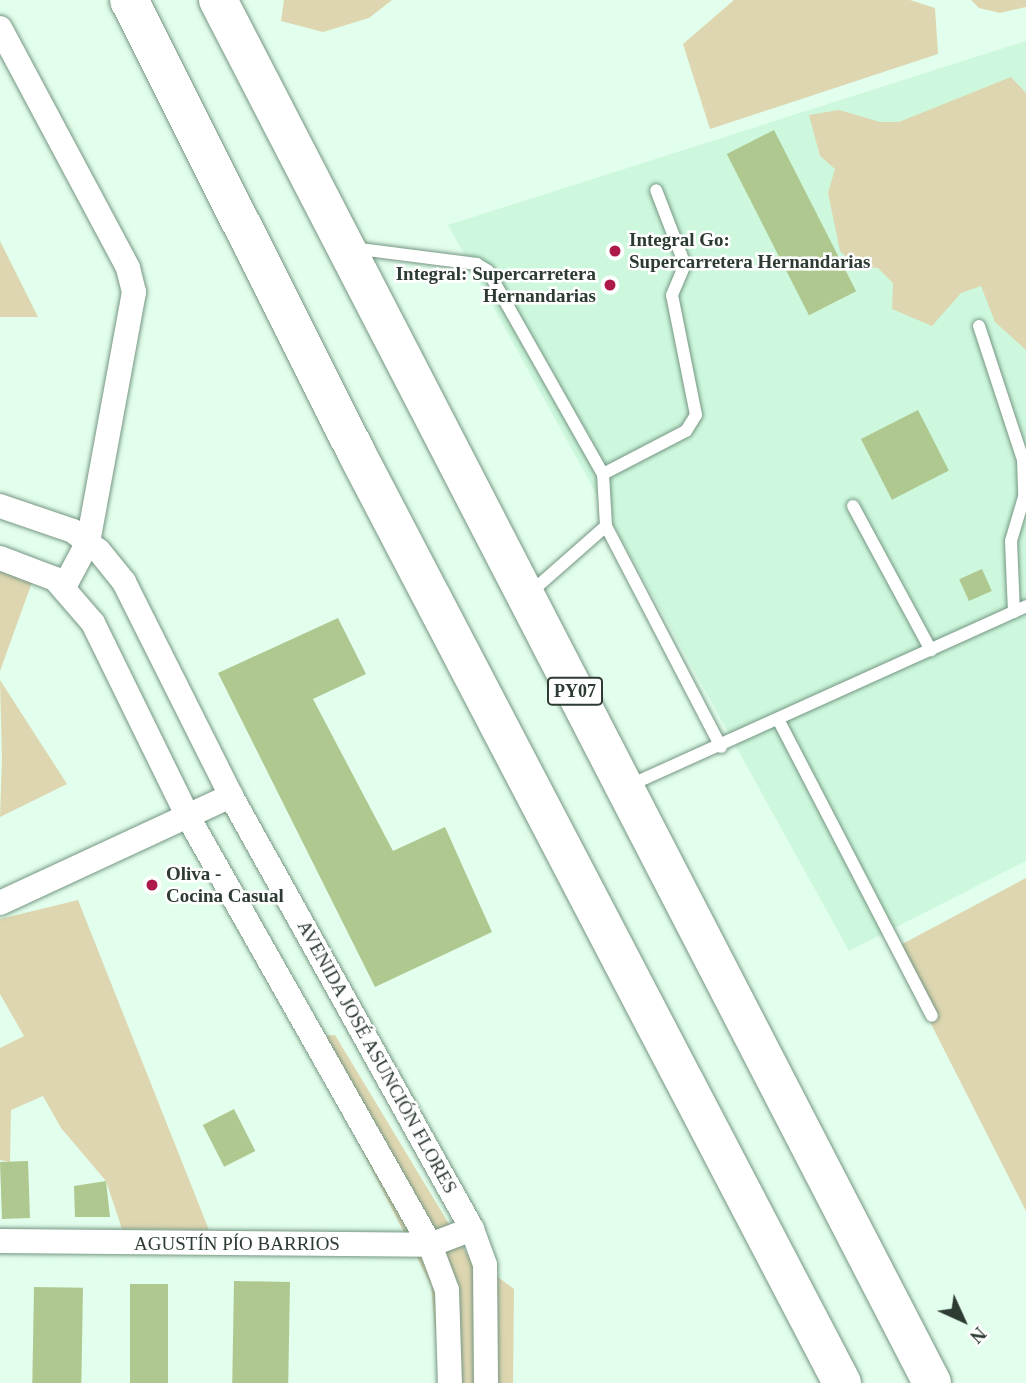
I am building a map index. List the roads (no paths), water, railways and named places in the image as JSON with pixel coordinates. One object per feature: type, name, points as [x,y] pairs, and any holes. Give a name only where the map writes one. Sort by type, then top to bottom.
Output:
[{"type":"highway","points":[[129,0],[356,452],[842,1383]]},
{"type":"highway","name":"PY07","points":[[218,0],[932,1383]]},
{"type":"street","points":[[0,28],[132,279],[134,292],[88,542],[64,587]]},
{"type":"street","name":"AVENIDA JOSÉ ASUNCIÓN FLORES","points":[[0,506],[35,516],[88,542],[124,582],[231,796],[472,1229],[485,1265],[486,1383]]},
{"type":"street","points":[[0,558],[64,587],[93,623],[187,815],[430,1245],[447,1290],[450,1383]]},
{"type":"street","points":[[0,903],[231,796]]},
{"type":"street","name":"AGUSTÍN PÍO BARRIOS","points":[[0,1241],[430,1245],[472,1229]]},
{"type":"lane","points":[[603,474],[686,431],[695,415],[673,295],[685,265],[656,190]]},
{"type":"lane","points":[[345,247],[477,264],[488,271],[603,474],[606,526],[721,747]]},
{"type":"lane","points":[[979,326],[1023,460],[1024,498],[1011,541],[1014,612]]},
{"type":"lane","points":[[853,506],[931,650]]},
{"type":"lane","points":[[526,596],[606,526]]},
{"type":"lane","points":[[625,787],[779,721],[1026,606]]},
{"type":"lane","points":[[779,721],[932,1016]]},
{"type":"place","name":"Integral Go: Supercarretera Hernandarias","points":[[615,251]]},
{"type":"place","name":"Integral: Supercarretera Hernandarias","points":[[610,285]]},
{"type":"place","name":"Oliva - Cocina Casual","points":[[152,885]]}]
